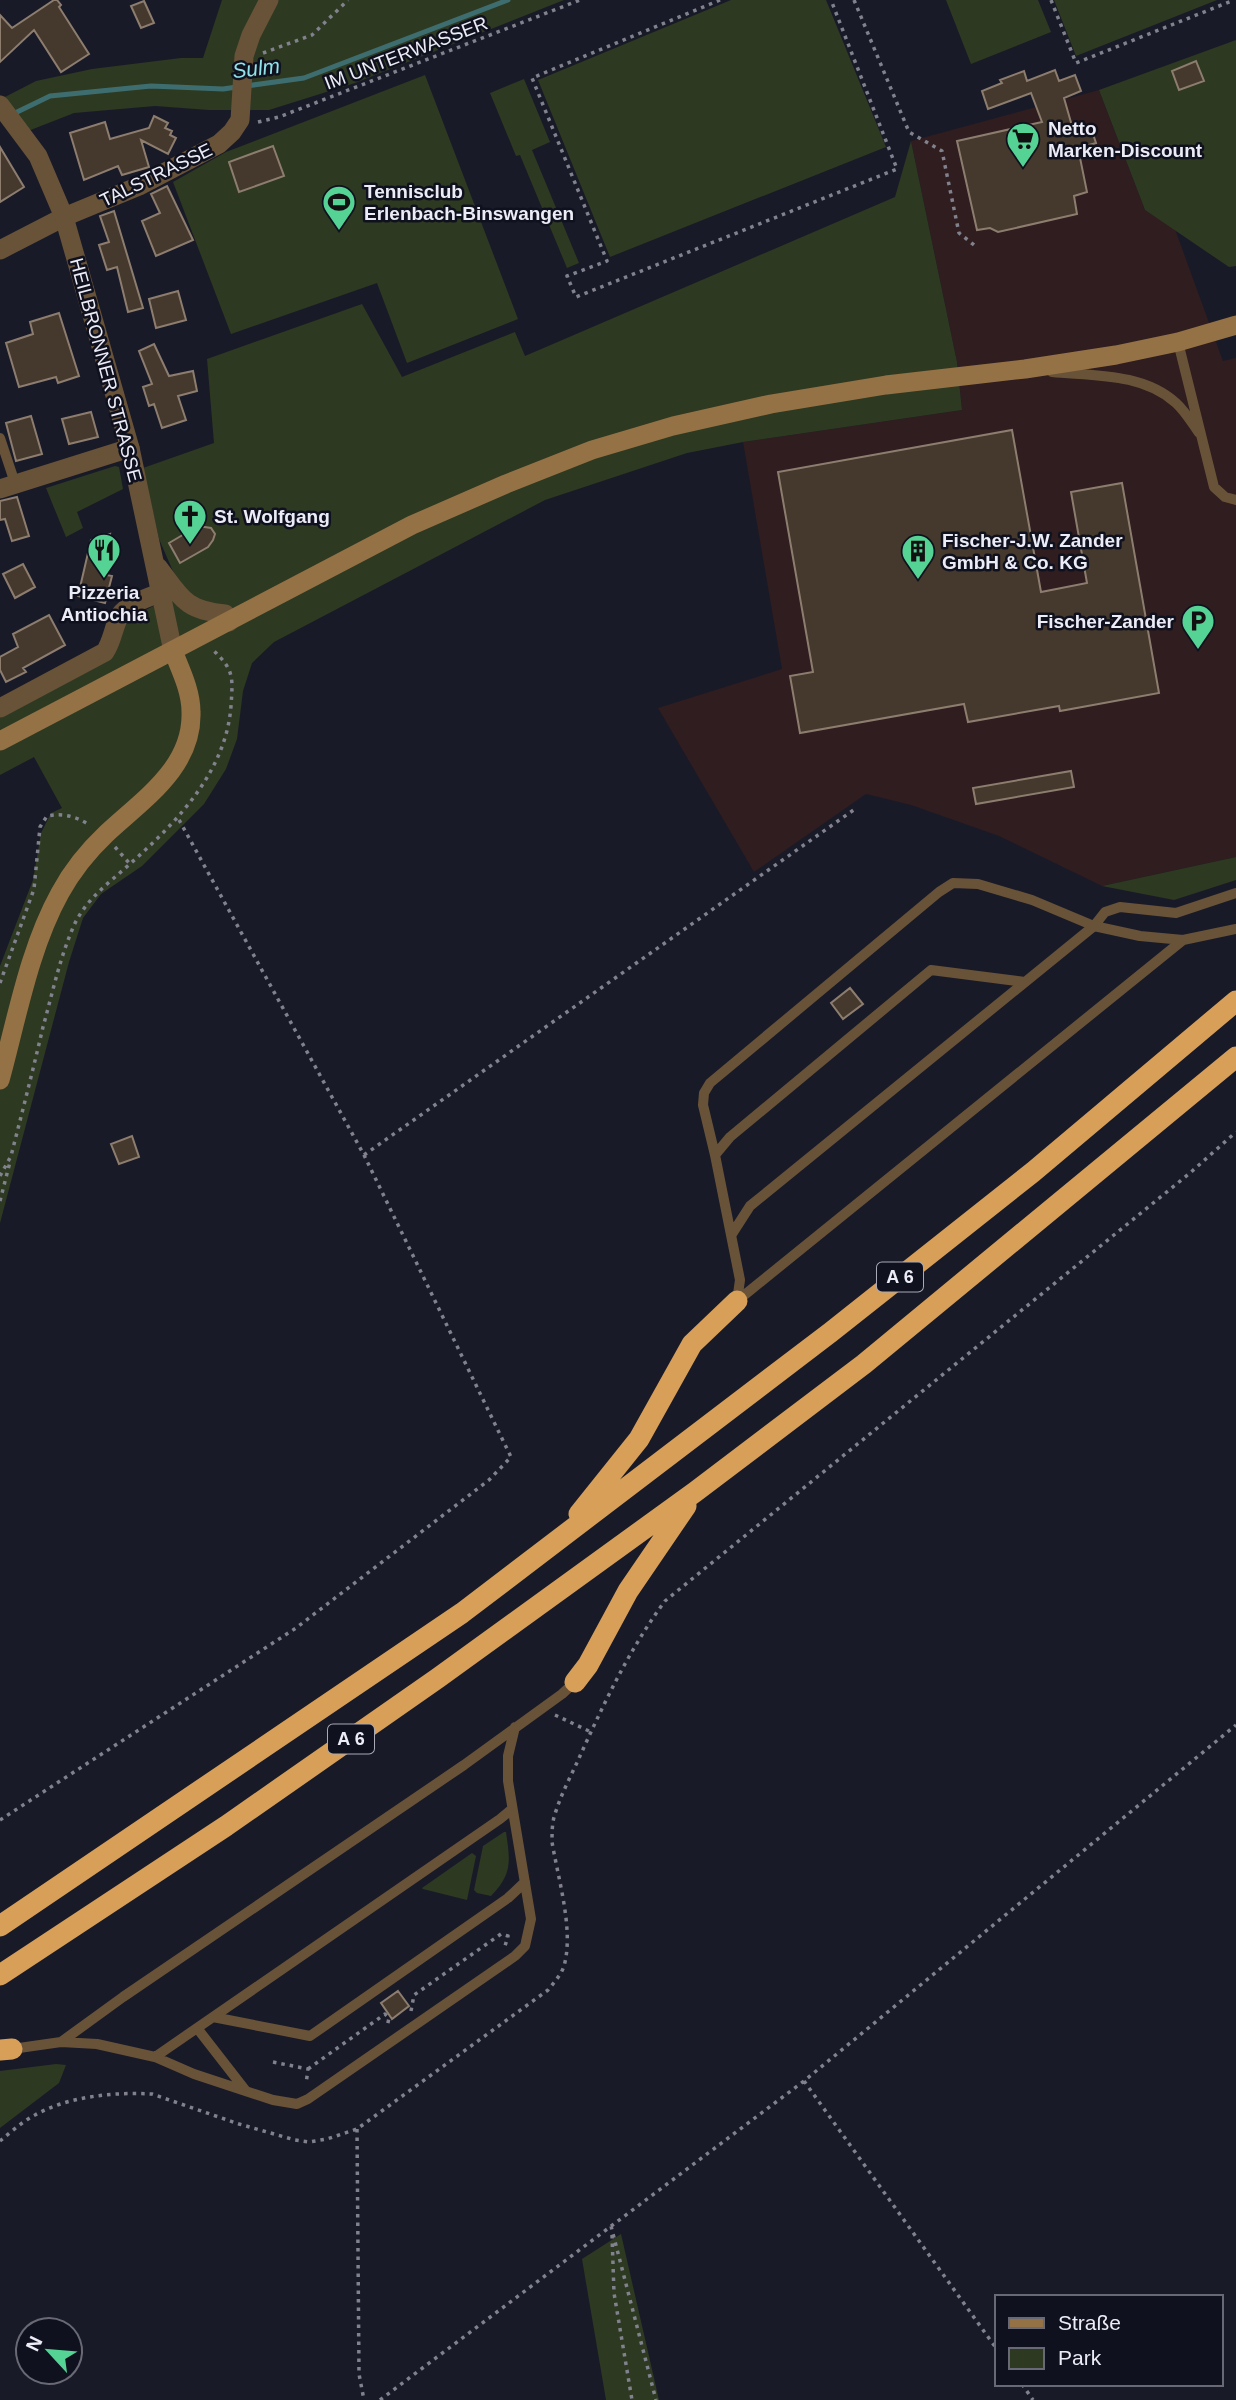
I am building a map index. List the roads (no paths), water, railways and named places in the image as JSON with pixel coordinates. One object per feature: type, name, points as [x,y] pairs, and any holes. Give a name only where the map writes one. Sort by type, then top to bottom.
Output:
[{"type":"highway","name":"A 6","points":[[0,1926],[462,1613],[831,1332],[1033,1172],[1236,1001]]},
{"type":"highway","name":"A 6","points":[[0,1975],[237,1818],[438,1678],[695,1492],[863,1364],[1236,1057]]},
{"type":"highway","points":[[555,1542],[639,1439],[692,1344],[737,1301]]},
{"type":"highway","points":[[575,1682],[588,1665],[628,1591],[695,1492]]},
{"type":"main road","points":[[0,741],[412,525],[592,450],[673,426],[771,404],[886,385],[1025,369],[1116,355],[1236,326]]},
{"type":"main road","points":[[0,1080],[31,968],[44,928],[60,894],[80,860],[158,788],[180,761],[188,738],[191,713],[189,692],[173,651]]},
{"type":"street","name":"TALSTRASSE","points":[[0,250],[64,217],[139,186],[219,144],[232,132],[241,113],[244,56],[251,35],[269,0]]},
{"type":"street","name":"HEILBRONNER STRASSE","points":[[1,105],[38,156],[64,217],[130,449],[173,651]]},
{"type":"street","points":[[8,486],[130,449]]},
{"type":"street","points":[[155,563],[186,603],[199,610],[225,614],[229,622]]},
{"type":"street","points":[[0,708],[105,652],[118,618],[125,609],[161,592]]},
{"type":"lane","points":[[1178,342],[1214,487],[1225,497],[1236,500]]},
{"type":"lane","points":[[1025,369],[1138,381],[1160,391],[1178,405],[1199,433]]},
{"type":"lane","points":[[0,438],[8,486]]},
{"type":"lane","points":[[737,1301],[740,1280],[703,1105],[704,1093],[710,1083],[939,892],[953,883],[978,884],[1032,900],[1094,926],[1120,933],[1183,940],[1236,929]]},
{"type":"lane","points":[[732,1234],[750,1206],[1094,926],[1105,912],[1120,907],[1176,913],[1236,892]]},
{"type":"lane","points":[[737,1301],[1183,940]]},
{"type":"lane","points":[[715,1155],[730,1137],[931,970],[1026,982]]},
{"type":"lane","points":[[61,2042],[464,1765],[575,1682]]},
{"type":"lane","points":[[6,2050],[61,2042],[97,2044],[155,2057],[194,2074],[289,2104],[298,2104],[515,1956],[525,1946],[531,1919],[512,1808],[508,1756],[515,1727]]},
{"type":"lane","points":[[155,2057],[500,1819],[512,1808]]},
{"type":"lane","points":[[213,2017],[310,2036],[508,1898],[525,1882]]},
{"type":"lane","points":[[197,2028],[246,2091]]},
{"type":"waterway","name":"Sulm","points":[[246,86],[304,78],[508,0]]},
{"type":"waterway","name":"Sulm","points":[[13,114],[50,96],[151,86],[223,89],[237,87]]},
{"type":"place","name":"Netto Marken-Discount","points":[[1023,169]]},
{"type":"place","name":"Tennisclub Erlenbach-Binswangen","points":[[339,232]]},
{"type":"place","name":"St. Wolfgang","points":[[190,546]]},
{"type":"place","name":"Pizzeria Antiochia","points":[[104,580]]},
{"type":"place","name":"Fischer-J.W. Zander GmbH & Co. KG","points":[[918,581]]},
{"type":"place","name":"Fischer-Zander","points":[[1198,651]]}]
